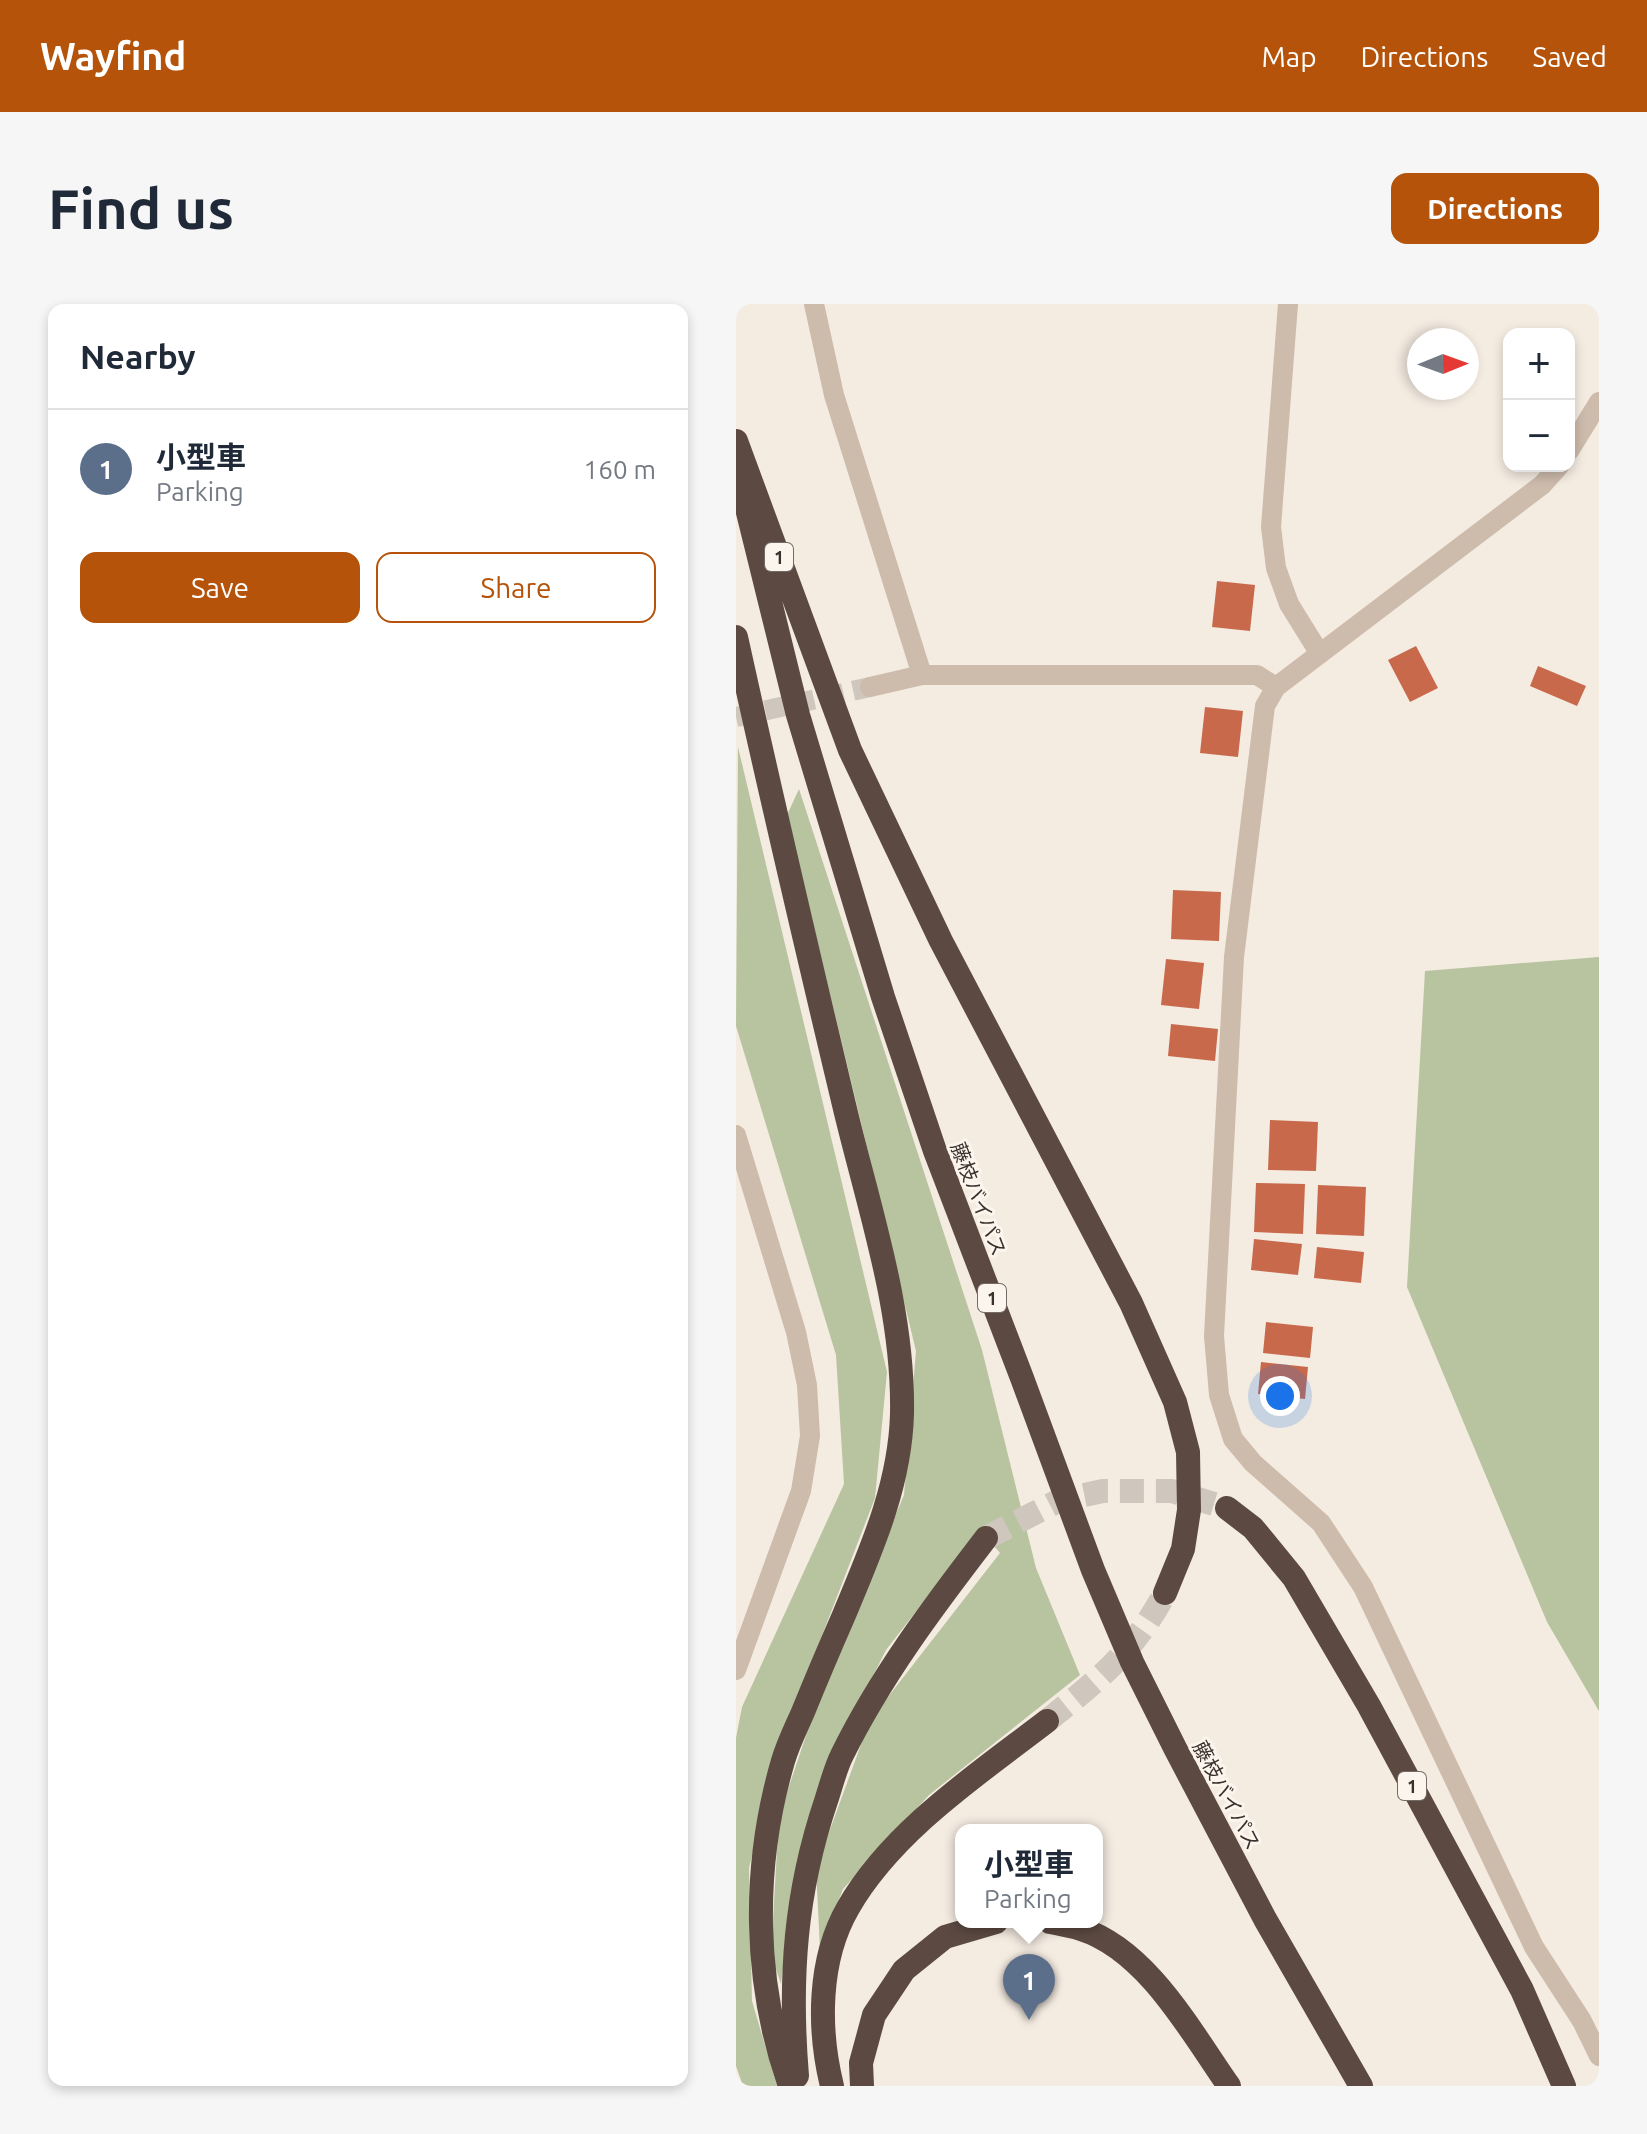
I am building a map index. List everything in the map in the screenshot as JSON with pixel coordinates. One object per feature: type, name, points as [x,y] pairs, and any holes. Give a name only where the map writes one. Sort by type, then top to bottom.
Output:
[{"type":"highway","name":"1","points":[[736,441],[850,750],[948,955],[1131,1303],[1175,1402],[1188,1452],[1189,1510],[1183,1549],[1165,1593]]},
{"type":"highway","name":"藤枝バイパス","points":[[736,464],[798,715],[883,997],[935,1151],[1093,1570],[1132,1662],[1175,1748],[1265,1919],[1361,2086]]},
{"type":"highway","points":[[736,637],[823,1017],[889,1283],[901,1350],[902,1417],[894,1481],[880,1528],[784,1758],[771,1810],[759,1924],[767,1998],[790,2086]]},
{"type":"highway","name":"1","points":[[1227,1508],[1253,1528],[1294,1578],[1362,1693],[1522,1990],[1564,2086]]},
{"type":"highway","points":[[798,2086],[792,2016],[797,1918],[813,1840],[841,1758],[871,1701],[919,1625],[986,1538]]},
{"type":"highway","points":[[832,2086],[823,2025],[827,1963],[847,1909],[887,1854],[960,1787],[1047,1721]]},
{"type":"highway","points":[[862,2086],[861,2063],[874,2015],[904,1970],[945,1937],[976,1928]]},
{"type":"highway","points":[[1075,1928],[1120,1951],[1161,1988],[1229,2086]]},
{"type":"street","points":[[1288,304],[1271,527],[1276,568],[1289,604],[1320,654]]},
{"type":"street","points":[[815,306],[834,395],[922,675]]},
{"type":"street","points":[[1575,441],[1599,402]]},
{"type":"street","points":[[1554,472],[1542,485],[1276,687],[1265,706],[1234,957],[1214,1336],[1219,1395],[1233,1439],[1253,1463],[1321,1523],[1363,1587],[1534,1947],[1582,2021],[1599,2056]]},
{"type":"street","points":[[870,687],[922,675],[1257,675],[1276,687]]},
{"type":"street","points":[[736,1135],[796,1332],[807,1385],[810,1436],[801,1491],[736,1670]]},
{"type":"green space","points":[[738,747],[887,1372],[875,1498],[779,1747],[749,1868],[752,2001],[777,2086],[743,2086],[736,2066],[736,1738],[742,1707],[844,1484],[836,1355],[736,1026]]},
{"type":"green space","points":[[799,789],[982,1350],[1036,1568],[1080,1675],[929,1795],[843,1889],[820,1949],[816,1868],[870,1720],[1000,1553],[980,1529],[886,1650],[819,1784],[790,1915],[781,1984],[771,1954],[779,1816],[818,1700],[904,1495],[916,1351],[787,815]]},
{"type":"green space","points":[[1599,957],[1599,1711],[1547,1622],[1407,1287],[1425,971]]},
{"type":"building","points":[[1217,581],[1255,585],[1250,631],[1212,627]]},
{"type":"building","points":[[1416,646],[1438,688],[1410,702],[1388,660]]},
{"type":"building","points":[[1538,666],[1586,686],[1577,706],[1530,686]]},
{"type":"building","points":[[1205,707],[1243,711],[1238,757],[1200,753]]},
{"type":"building","points":[[1173,890],[1221,892],[1219,941],[1171,939]]},
{"type":"building","points":[[1166,959],[1204,963],[1199,1009],[1161,1005]]},
{"type":"building","points":[[1171,1024],[1218,1029],[1215,1061],[1168,1056]]},
{"type":"building","points":[[1270,1120],[1318,1122],[1316,1171],[1268,1170]]},
{"type":"building","points":[[1256,1183],[1305,1184],[1303,1234],[1254,1232]]},
{"type":"building","points":[[1318,1185],[1366,1187],[1364,1236],[1316,1234]]},
{"type":"building","points":[[1254,1239],[1302,1244],[1298,1275],[1251,1270]]},
{"type":"building","points":[[1317,1247],[1364,1252],[1361,1283],[1314,1278]]},
{"type":"building","points":[[1266,1322],[1313,1327],[1310,1358],[1263,1353]]},
{"type":"building","points":[[1261,1362],[1308,1367],[1305,1399],[1258,1394]]},
{"type":"tunnel","points":[[736,717],[870,687]]},
{"type":"tunnel","points":[[986,1538],[1060,1500],[1103,1491],[1172,1491],[1227,1508]]},
{"type":"tunnel","points":[[1047,1721],[1127,1649],[1165,1593]]},
{"type":"place","name":"小型車","points":[[1029,2020]]}]
